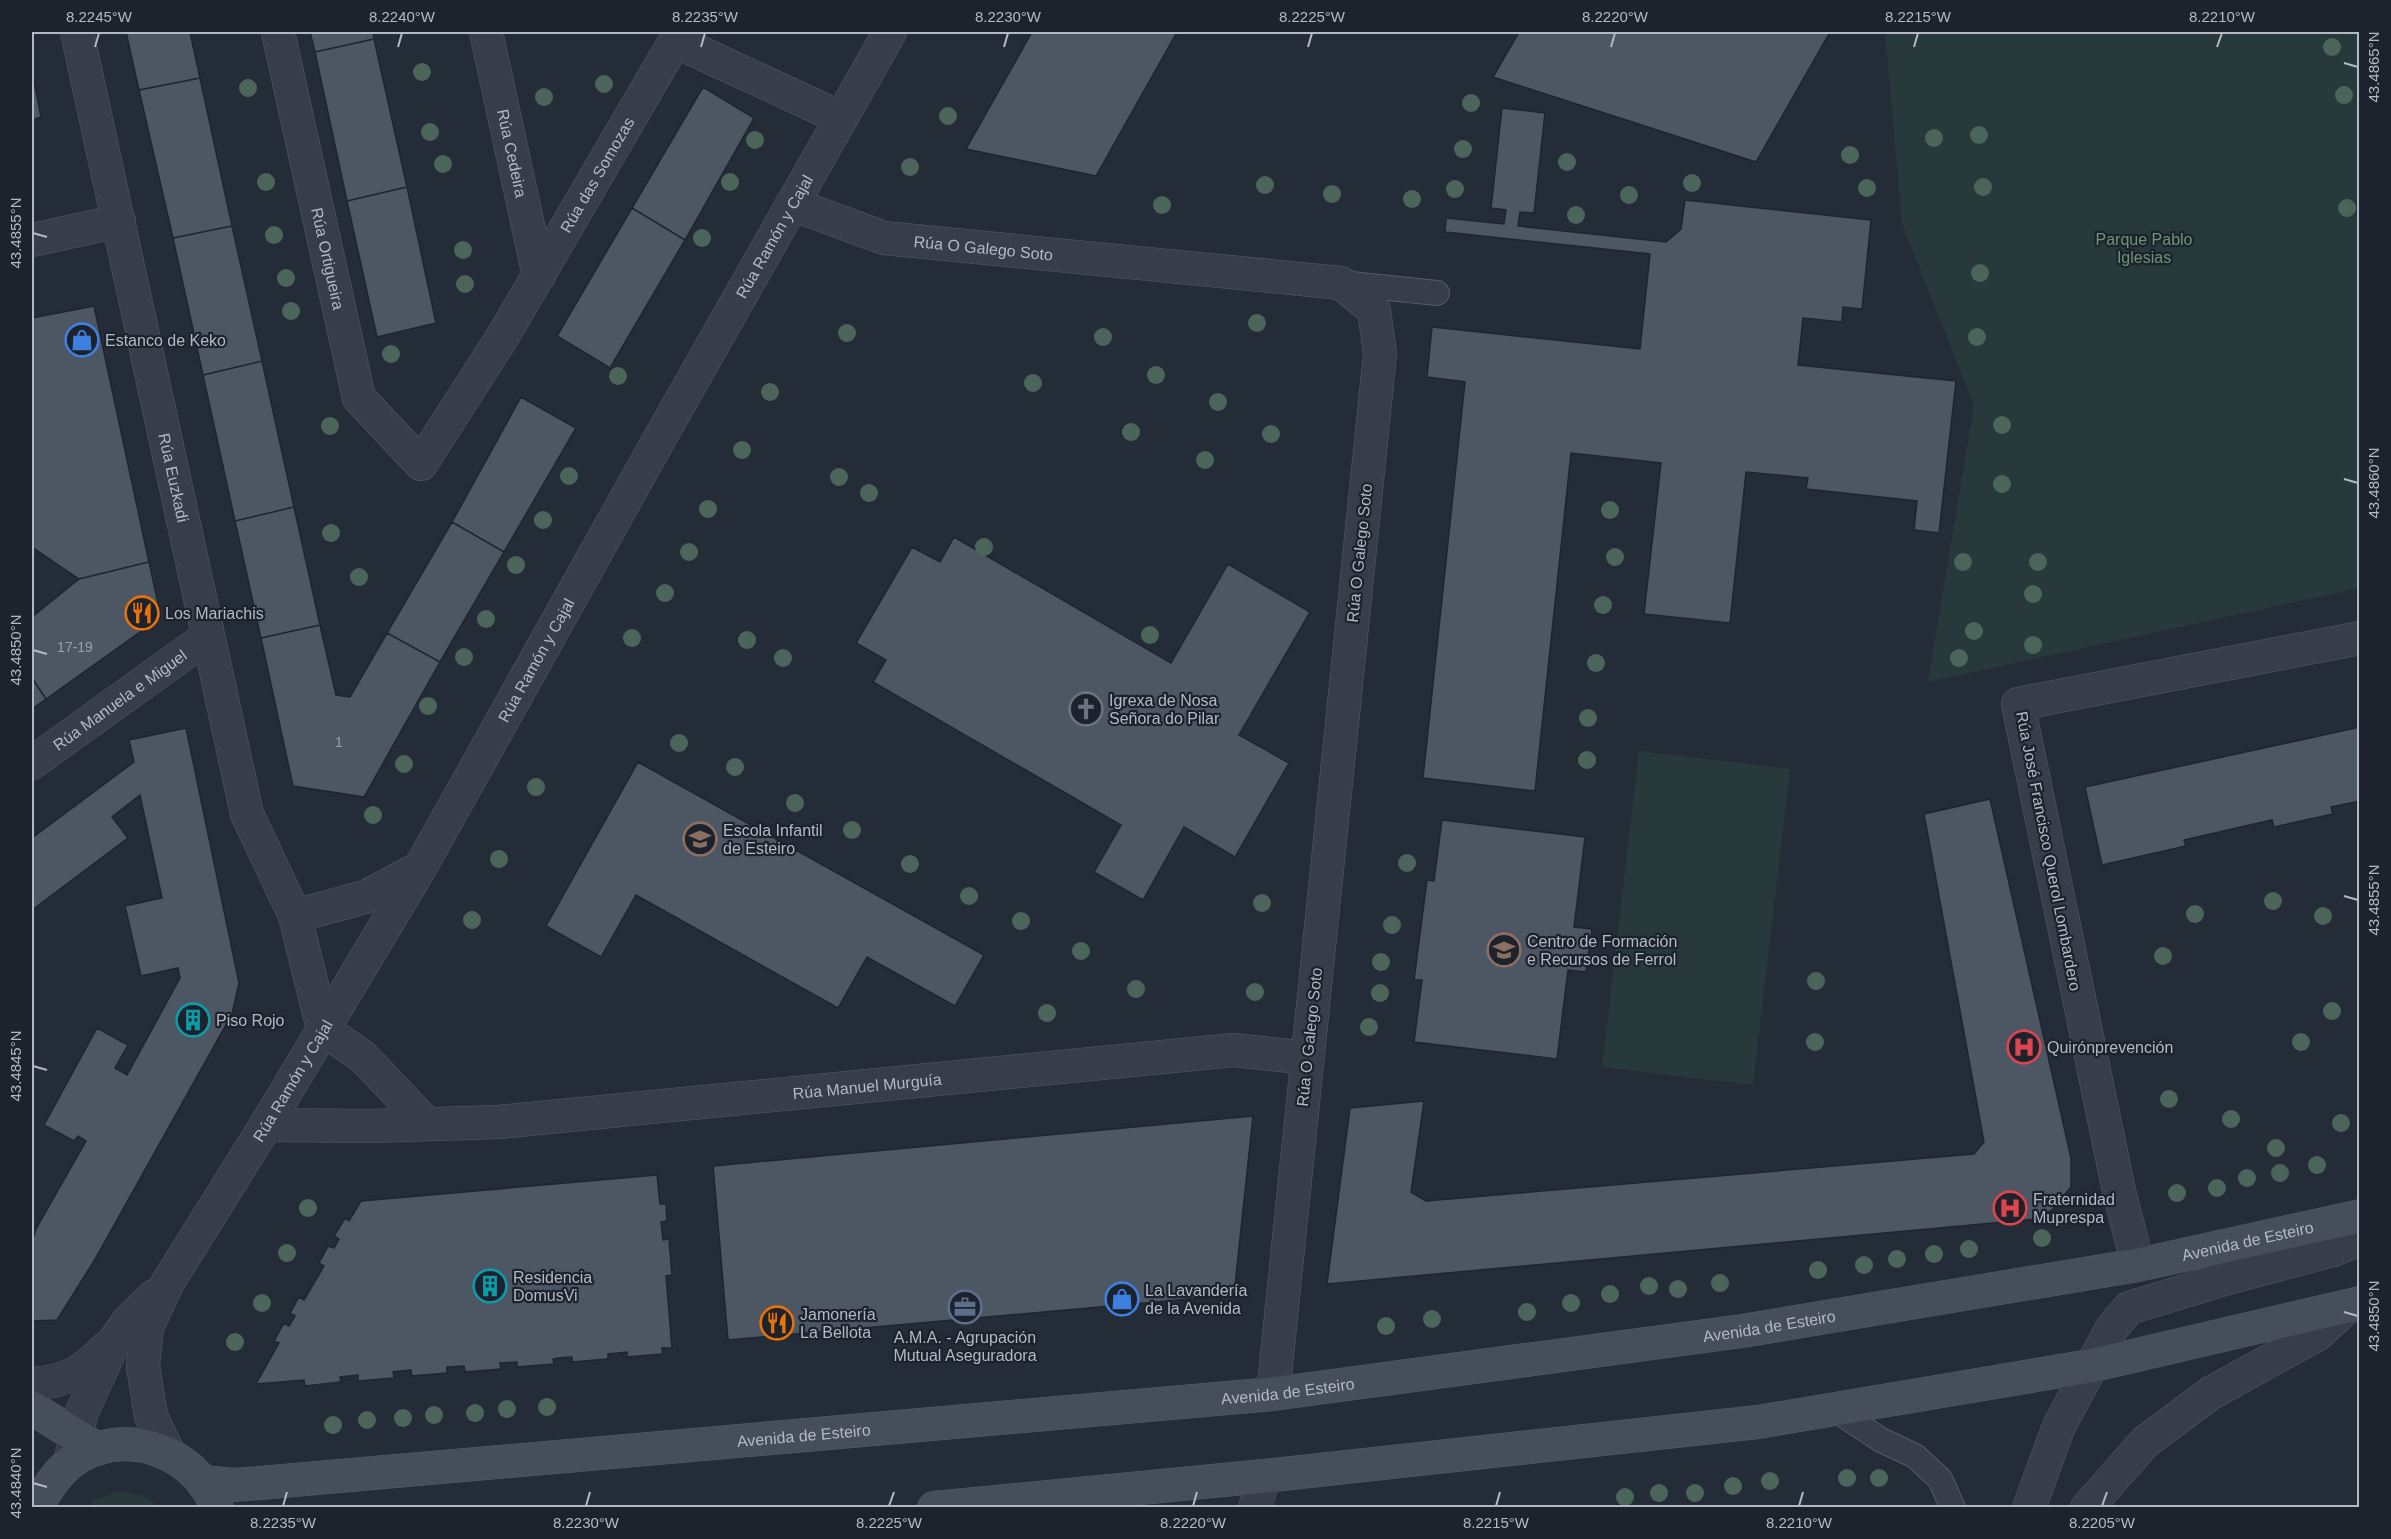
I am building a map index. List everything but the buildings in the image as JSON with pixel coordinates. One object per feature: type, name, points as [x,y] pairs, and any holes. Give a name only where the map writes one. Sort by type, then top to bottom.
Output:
[{"type":"main road","name":"Avenida de Esteiro","points":[[211,1495],[234,1485],[1273,1394],[1742,1331],[2138,1265],[2360,1216]]},
{"type":"main road","points":[[934,1508],[1264,1476],[1758,1422],[2090,1366],[2353,1305]]},
{"type":"main road","points":[[32,1408],[81,1449]]},
{"type":"main road","points":[[37,1497],[81,1449],[121,1444],[137,1444],[168,1452],[188,1466],[211,1495]]},
{"type":"street","name":"Rúa Euzkadi","points":[[77,32],[120,221],[207,637],[247,814],[295,916],[323,1029]]},
{"type":"street","name":"Rúa Ortigueira","points":[[278,32],[359,398],[421,464]]},
{"type":"street","name":"Rúa Cedeira","points":[[486,32],[538,276]]},
{"type":"street","name":"Rúa das Somozas","points":[[421,464],[503,336],[674,36],[841,118]]},
{"type":"street","name":"Rúa Ramón y Cajal","points":[[168,1452],[151,1416],[143,1366],[147,1327],[168,1281],[266,1125],[420,868],[841,118],[876,40]]},
{"type":"street","name":"Rúa O Galego Soto","points":[[792,204],[884,238],[1341,283],[1374,310],[1380,354],[1273,1394]]},
{"type":"street","points":[[32,240],[120,221]]},
{"type":"street","name":"Rúa Manuela e Miguel","points":[[32,762],[207,637]]},
{"type":"street","name":"Rúa José Francisco Querol Lombardero","points":[[2138,1265],[2119,1191],[2018,704],[2360,638]]},
{"type":"street","points":[[295,916],[365,897],[420,868]]},
{"type":"street","points":[[323,1029],[363,1057],[426,1123]]},
{"type":"street","name":"Rúa Manuel Murguía","points":[[266,1125],[371,1126],[551,1118],[1234,1050],[1307,1058]]},
{"type":"street","points":[[2029,1508],[2059,1426],[2112,1328],[2129,1308],[2231,1277],[2333,1250],[2360,1239]]},
{"type":"street","name":"Rúa Ramón y Cajal","points":[[81,1449],[89,1392],[115,1340],[130,1319],[168,1281]]},
{"type":"street","points":[[2087,1508],[2145,1442],[2211,1393],[2318,1334],[2353,1305]]},
{"type":"street","points":[[32,1384],[56,1382],[82,1370],[115,1340]]},
{"type":"street","points":[[1255,1508],[1264,1476]]},
{"type":"lane","points":[[1341,283],[1437,293]]},
{"type":"lane","points":[[1834,1409],[1881,1440],[1915,1456],[1940,1479],[1953,1508]]},
{"type":"green space","name":"Parque Pablo Iglesias","points":[[1885,32],[2359,32],[2359,588],[1928,682],[1974,405],[1902,224]]},
{"type":"green space","points":[[1639,751],[1790,769],[1753,1085],[1602,1067]]},
{"type":"green space","points":[[116,1492],[139,1495],[159,1507],[87,1507],[95,1500]]},
{"type":"place","name":"Estanco de Keko","points":[[82,340]]},
{"type":"place","name":"Los Mariachis","points":[[142,613]]},
{"type":"place","name":"Igrexa de Nosa Señora do Pilar","points":[[1086,709]]},
{"type":"place","name":"Escola Infantil de Esteiro","points":[[700,839]]},
{"type":"place","name":"Centro de Formación e Recursos de Ferrol","points":[[1504,950]]},
{"type":"place","name":"Piso Rojo","points":[[193,1020]]},
{"type":"place","name":"Quirónprevención","points":[[2024,1047]]},
{"type":"place","name":"Fraternidad Muprespa","points":[[2010,1208]]},
{"type":"place","name":"Residencia DomusVi","points":[[490,1286]]},
{"type":"place","name":"La Lavandería de la Avenida","points":[[1122,1299]]},
{"type":"place","name":"A.M.A. - Agrupación Mutual Aseguradora","points":[[965,1307]]},
{"type":"place","name":"Jamonería La Bellota","points":[[777,1323]]}]
